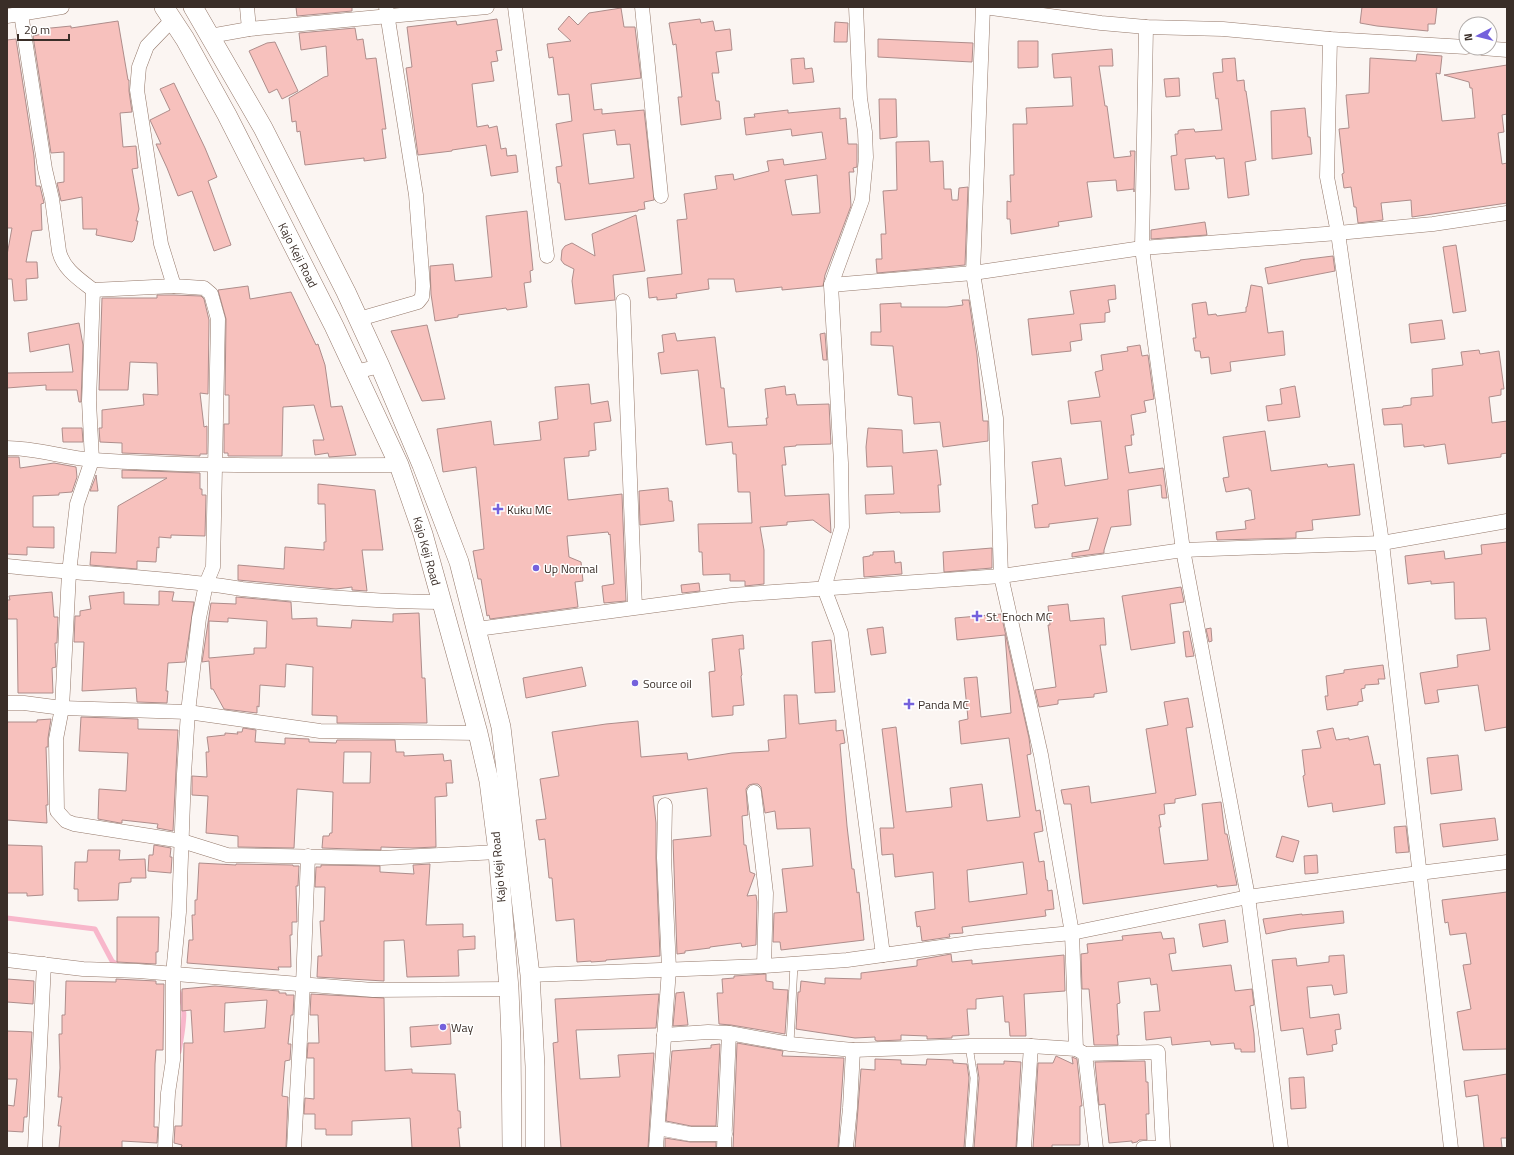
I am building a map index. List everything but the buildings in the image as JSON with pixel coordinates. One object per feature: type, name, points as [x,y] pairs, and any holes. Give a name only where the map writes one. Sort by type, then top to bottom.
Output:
[{"type":"main road","name":"Kajo Keji Road","points":[[193,7],[263,128],[359,319],[422,465],[459,562],[501,727],[530,975],[534,1066],[535,1148]]},
{"type":"main road","name":"Kajo Keji Road","points":[[168,14],[186,39],[270,198],[356,372],[399,465],[423,534],[478,733],[489,781],[498,852],[509,989],[512,1148]]},
{"type":"street","points":[[7,16],[21,10],[62,7]]},
{"type":"street","points":[[247,7],[249,29]]},
{"type":"street","points":[[210,36],[249,29],[386,12],[487,7]]},
{"type":"street","points":[[515,7],[547,256]]},
{"type":"street","points":[[642,7],[661,196]]},
{"type":"street","points":[[856,7],[860,98],[866,151],[862,200],[831,285],[841,463],[842,527],[824,588],[841,633],[883,955]]},
{"type":"street","points":[[1096,1148],[1080,1051],[1072,933],[1041,755],[1001,576],[996,418],[973,273],[984,7],[1101,23],[1146,27],[1223,29],[1330,39],[1458,47]]},
{"type":"street","points":[[21,10],[45,169],[52,199],[58,251],[61,259],[67,268],[93,290],[174,286],[204,288],[211,294],[218,319],[213,567],[206,584],[199,618],[188,712],[179,912],[173,974],[173,1060],[168,1092],[165,1148]]},
{"type":"street","points":[[359,319],[418,302],[422,298],[423,286],[416,195],[386,12]]},
{"type":"street","points":[[168,14],[148,46],[139,67],[138,90],[162,244],[174,286]]},
{"type":"street","points":[[1146,27],[1142,248],[1184,550],[1248,898],[1281,1148]]},
{"type":"street","points":[[1330,39],[1327,177],[1338,234],[1382,543],[1451,1148]]},
{"type":"street","points":[[831,285],[973,273],[1142,248],[1338,234],[1433,224],[1507,213]]},
{"type":"street","points":[[93,290],[89,401],[92,460],[77,504],[69,573],[62,708],[56,739],[56,800],[57,811],[60,816],[66,821],[74,824],[182,841],[227,855],[381,858],[498,852]]},
{"type":"street","points":[[623,301],[635,607]]},
{"type":"street","points":[[356,372],[380,366]]},
{"type":"street","points":[[7,448],[25,448],[92,460],[214,465],[399,465]]},
{"type":"street","points":[[477,629],[732,595],[1001,576],[1184,550],[1382,543],[1507,521]]},
{"type":"street","points":[[7,566],[348,598],[406,602],[441,602]]},
{"type":"street","points":[[7,703],[24,702],[62,708],[188,712],[320,731],[478,733]]},
{"type":"street","points":[[754,792],[766,893],[764,966]]},
{"type":"street","points":[[656,1148],[669,969],[664,858],[665,805]]},
{"type":"street","points":[[294,1148],[308,856]]},
{"type":"street","points":[[530,975],[764,966],[847,960],[977,942],[1072,933],[1248,898],[1419,873],[1507,862]]},
{"type":"street","points":[[7,960],[83,969],[112,969],[373,990],[509,989]]},
{"type":"street","points":[[35,1148],[44,964]]},
{"type":"street","points":[[664,1035],[708,1032],[729,1033],[790,1044],[853,1050],[969,1046],[1031,1046],[1080,1051],[1158,1052],[1163,1148],[1143,1148]]},
{"type":"street","points":[[658,1128],[725,1141],[729,1033]]},
{"type":"street","points":[[1024,1148],[1031,1046]]},
{"type":"street","points":[[846,1148],[853,1050]]},
{"type":"lane","points":[[790,1044],[794,964]]},
{"type":"lane","points":[[969,1046],[974,1078],[969,1148]]},
{"type":"waterway","points":[[7,918],[95,929],[112,961],[120,966]]},
{"type":"waterway","points":[[175,987],[180,994],[184,1009],[179,1052]]},
{"type":"place","name":"Kuku MC","points":[[498,509]]},
{"type":"place","name":"Up Normal","points":[[536,568]]},
{"type":"place","name":"St. Enoch MC","points":[[977,616]]},
{"type":"place","name":"Source oil","points":[[635,683]]},
{"type":"place","name":"Panda MC","points":[[909,704]]},
{"type":"place","name":"Way","points":[[443,1027]]}]
